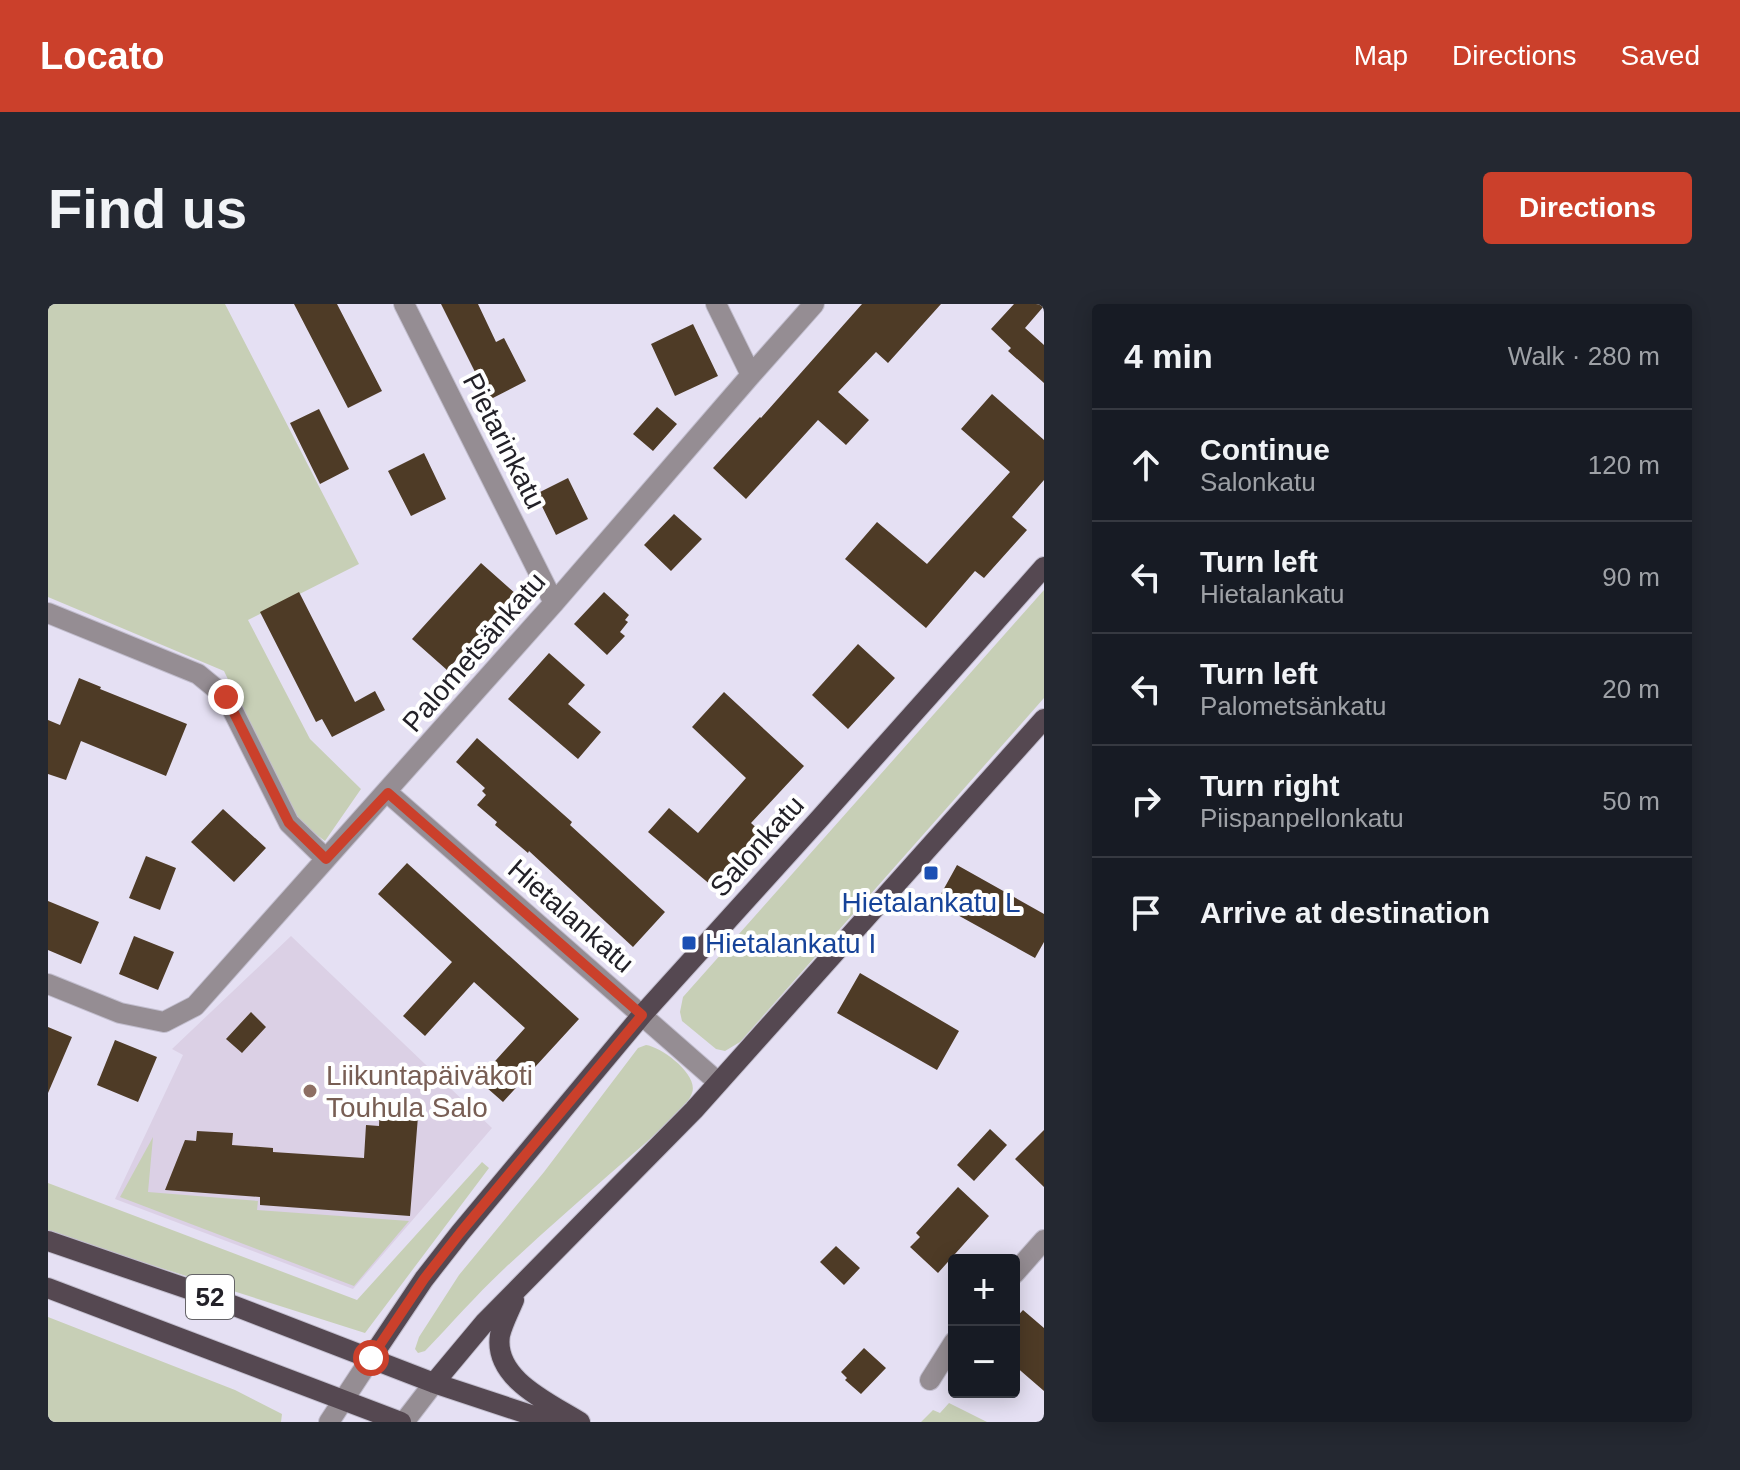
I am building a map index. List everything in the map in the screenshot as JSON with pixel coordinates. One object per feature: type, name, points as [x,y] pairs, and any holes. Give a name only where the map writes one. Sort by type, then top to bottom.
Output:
[{"type":"main road","name":"Salonkatu","points":[[371,1358],[424,1279],[460,1233],[642,1015],[1044,567]]},
{"type":"main road","points":[[434,1383],[522,1284],[694,1110],[1044,719]]},
{"type":"main road","name":"52","points":[[48,1241],[206,1295],[434,1383],[552,1422]]},
{"type":"main road","points":[[522,1284],[500,1338],[501,1354],[507,1369],[525,1386],[580,1422]]},
{"type":"main road","name":"52","points":[[48,1288],[403,1422]]},
{"type":"street","name":"Pietarinkatu","points":[[404,304],[554,603]]},
{"type":"street","points":[[716,304],[751,375]]},
{"type":"street","name":"Palometsänkatu","points":[[48,984],[120,1013],[164,1022],[195,1006],[388,793],[814,304]]},
{"type":"street","points":[[48,613],[198,674],[226,697],[289,823],[326,859]]},
{"type":"street","name":"Hietalankatu","points":[[388,793],[718,1082]]},
{"type":"street","points":[[1020,1267],[1044,1240]]},
{"type":"street","points":[[930,1380],[948,1352]]},
{"type":"street","points":[[329,1422],[371,1358]]},
{"type":"street","points":[[403,1422],[434,1383]]},
{"type":"shaded area","name":"Liikuntapäiväkoti Touhula Salo","points":[[291,936],[492,1128],[353,1289],[115,1199],[183,1055],[172,1049]]},
{"type":"green space","points":[[48,304],[225,304],[359,564],[248,620],[310,739],[361,789],[325,841],[295,819],[224,671],[48,597]]},
{"type":"green space","points":[[1044,590],[1044,698],[740,1042],[725,1051],[716,1049],[682,1021],[683,997]]},
{"type":"green space","points":[[646,1045],[669,1056],[685,1070],[693,1086],[689,1099],[662,1129],[556,1221],[495,1278],[425,1351],[418,1353],[415,1349],[419,1337],[459,1275],[544,1172],[638,1048]]},
{"type":"green space","points":[[153,1137],[148,1192],[258,1201],[257,1210],[409,1221],[354,1286],[120,1197]]},
{"type":"green space","points":[[482,1162],[489,1168],[365,1333],[48,1232],[48,1183],[357,1300]]},
{"type":"green space","points":[[48,1317],[235,1390],[282,1414],[281,1422],[48,1422]]},
{"type":"green space","points":[[949,1403],[987,1422],[921,1422],[933,1410],[940,1413]]},
{"type":"building","points":[[294,304],[337,304],[382,391],[348,408]]},
{"type":"building","points":[[441,304],[478,304],[496,342],[504,338],[526,381],[489,400]]},
{"type":"building","points":[[862,304],[941,304],[888,363],[876,352],[838,392],[869,420],[846,445],[818,420],[746,499],[713,468]]},
{"type":"building","points":[[1014,304],[1044,304],[1025,328],[1044,345],[1044,383],[1008,351],[1011,348],[991,329]]},
{"type":"building","points":[[693,324],[718,376],[675,396],[651,344]]},
{"type":"building","points":[[992,394],[1044,440],[1044,480],[1012,517],[1027,530],[984,578],[975,571],[926,628],[845,559],[877,522],[927,564],[1010,472],[961,429]]},
{"type":"building","points":[[657,407],[677,424],[653,451],[633,434]]},
{"type":"building","points":[[319,409],[349,469],[320,484],[290,423]]},
{"type":"building","points":[[424,453],[446,499],[411,516],[388,471]]},
{"type":"building","points":[[568,478],[588,519],[556,535],[536,494]]},
{"type":"building","points":[[674,514],[702,539],[671,571],[644,545]]},
{"type":"building","points":[[481,563],[516,594],[447,670],[412,639]]},
{"type":"building","points":[[299,592],[355,702],[375,691],[385,710],[332,737],[322,719],[316,722],[260,612]]},
{"type":"building","points":[[604,592],[629,615],[620,632],[625,636],[607,655],[574,624]]},
{"type":"building","points":[[858,644],[895,678],[848,729],[812,695]]},
{"type":"building","points":[[549,653],[585,685],[568,704],[601,732],[578,759],[508,699]]},
{"type":"building","points":[[79,678],[187,724],[166,776],[81,741],[66,780],[48,774],[48,720],[60,725]]},
{"type":"building","points":[[724,692],[804,766],[751,823],[760,831],[712,886],[648,832],[669,808],[698,833],[746,778],[692,727]]},
{"type":"building","points":[[477,738],[572,822],[570,825],[665,912],[633,947],[529,851],[495,825],[497,822],[477,805],[486,795],[482,791],[485,788],[456,762]]},
{"type":"building","points":[[223,809],[266,848],[234,882],[191,842]]},
{"type":"building","points":[[146,856],[176,868],[160,910],[129,898]]},
{"type":"building","points":[[407,863],[579,1019],[503,1102],[478,1080],[525,1028],[474,982],[425,1036],[403,1016],[452,962],[378,894]]},
{"type":"building","points":[[957,865],[1044,914],[1044,942],[1035,958],[936,903]]},
{"type":"building","points":[[48,901],[99,922],[81,964],[48,950]]},
{"type":"building","points":[[134,936],[174,952],[158,990],[119,974]]},
{"type":"building","points":[[860,973],[959,1031],[937,1070],[837,1013]]},
{"type":"building","points":[[251,1012],[266,1027],[242,1053],[226,1039]]},
{"type":"building","points":[[48,1027],[72,1037],[48,1093]]},
{"type":"building","points":[[115,1040],[157,1057],[138,1102],[97,1085]]},
{"type":"building","points":[[380,1101],[419,1104],[410,1216],[260,1205],[260,1197],[165,1190],[185,1140],[196,1141],[197,1131],[233,1133],[232,1145],[273,1148],[273,1152],[364,1158],[366,1125],[379,1126]]},
{"type":"building","points":[[990,1129],[1007,1145],[974,1181],[957,1165]]},
{"type":"building","points":[[1044,1130],[1044,1187],[1015,1159]]},
{"type":"building","points":[[958,1187],[989,1216],[955,1254],[948,1254],[948,1262],[938,1273],[910,1247],[920,1237],[916,1233]]},
{"type":"building","points":[[836,1246],[860,1268],[844,1285],[820,1262]]},
{"type":"building","points":[[1023,1310],[1044,1328],[1044,1391],[1020,1370],[1020,1313]]},
{"type":"building","points":[[864,1348],[886,1368],[861,1394],[845,1380],[847,1378],[841,1372]]},
{"type":"place","name":"Hietalankatu L","points":[[931,873]]},
{"type":"place","name":"Hietalankatu I","points":[[689,943]]},
{"type":"place","name":"Liikuntapäiväkoti Touhula Salo","points":[[310,1091]]},
{"type":"route","points":[[226,697],[289,823],[326,859],[388,793],[642,1015],[460,1233],[424,1279],[371,1358]]}]
